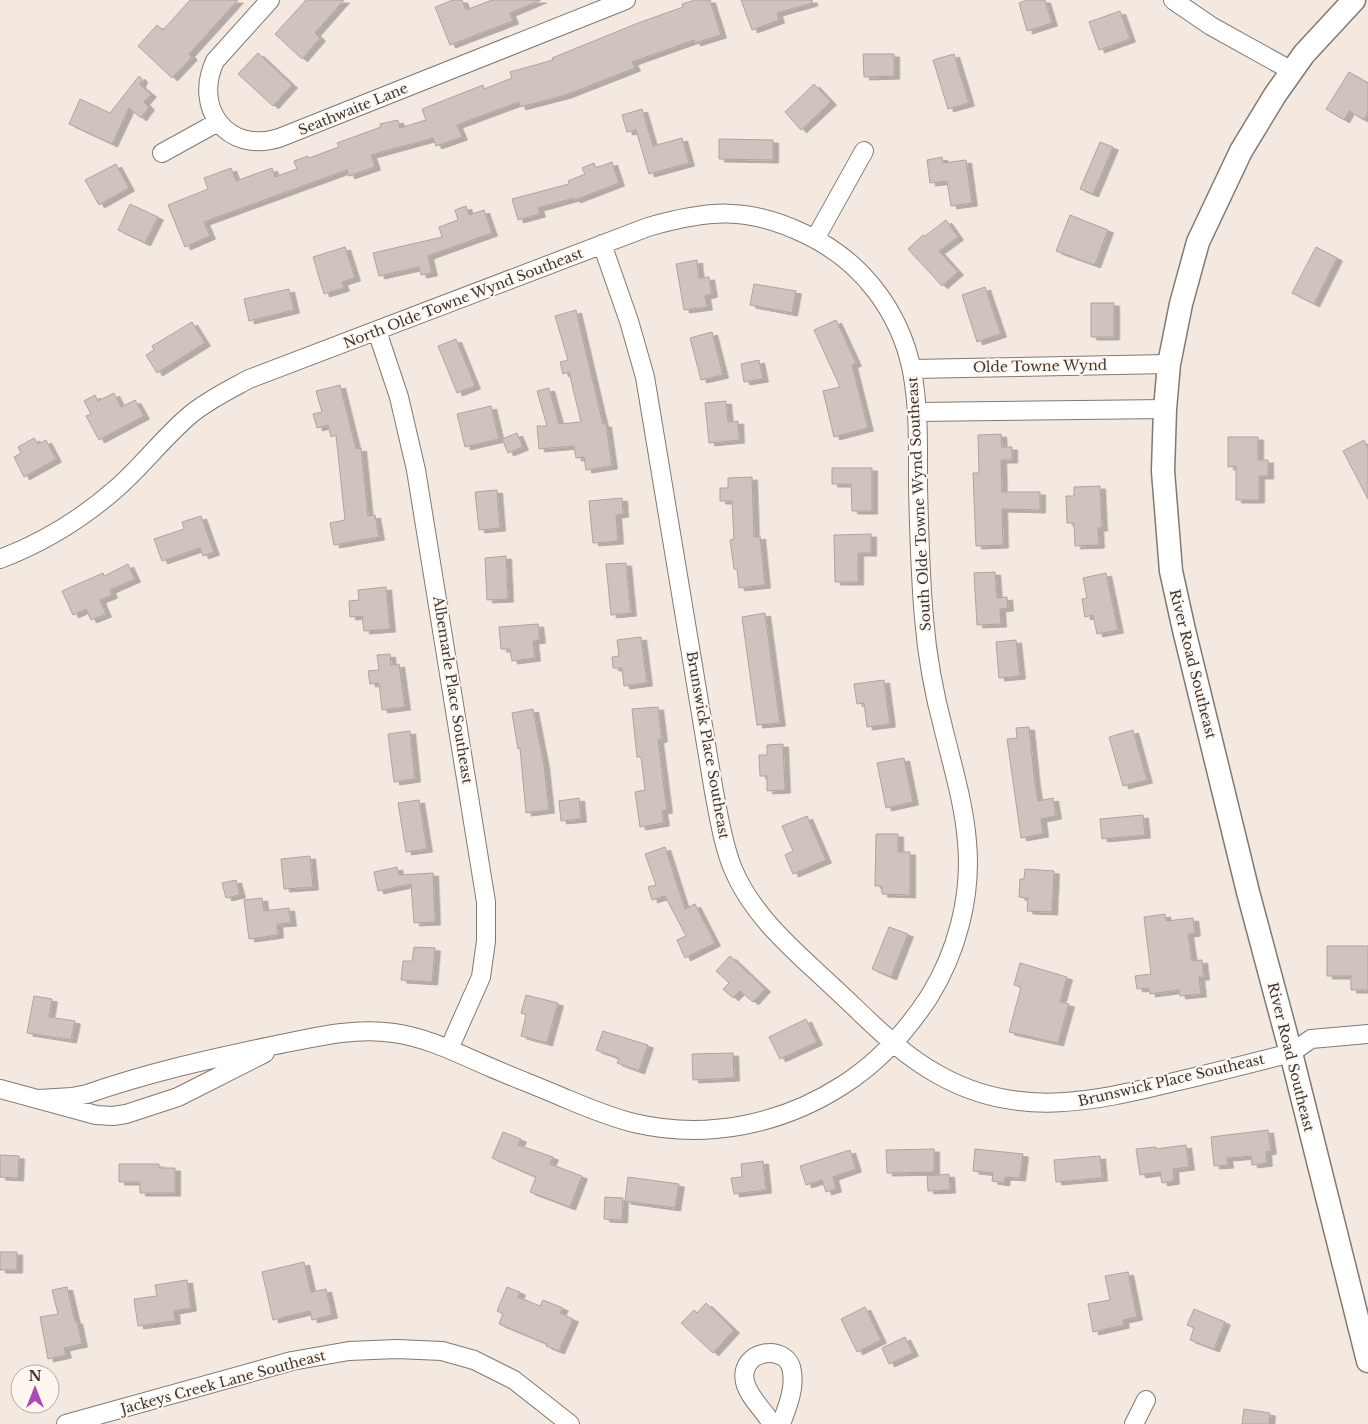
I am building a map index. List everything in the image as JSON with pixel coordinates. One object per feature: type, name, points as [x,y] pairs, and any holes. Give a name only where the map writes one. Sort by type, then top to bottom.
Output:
[{"type":"main road","name":"River Road Southeast","points":[[1354,0],[1304,54],[1275,94],[1241,151],[1198,242],[1181,304],[1169,364],[1163,471],[1171,571],[1248,892],[1291,1053],[1368,1361]]},
{"type":"street","name":"Seathwaite Lane","points":[[270,0],[214,61],[209,72],[208,98],[218,122],[238,139],[254,142],[273,140],[626,0]]},
{"type":"street","points":[[1173,0],[1211,26],[1292,70]]},
{"type":"street","points":[[162,153],[218,122]]},
{"type":"street","points":[[816,239],[864,151]]},
{"type":"street","name":"North Olde Towne Wynd Southeast","points":[[0,560],[47,537],[92,508],[118,487],[172,432],[204,404],[249,379],[547,267],[602,244],[678,218],[722,213],[770,220],[795,229],[836,251],[856,267],[883,300],[896,323],[912,369]]},
{"type":"street","name":"Brunswick Place Southeast","points":[[602,244],[630,321],[644,377],[714,792],[726,846],[732,867],[743,891],[775,931],[894,1044],[938,1075],[959,1085],[1010,1100],[1043,1104],[1080,1102],[1104,1098],[1291,1053]]},
{"type":"street","name":"Albemarle Place Southeast","points":[[376,331],[399,397],[416,470],[486,902],[486,941],[481,977],[449,1049]]},
{"type":"street","name":"Olde Towne Wynd","points":[[912,369],[1169,364]]},
{"type":"street","name":"South Olde Towne Wynd Southeast","points":[[40,1099],[87,1094],[183,1065],[285,1043],[330,1034],[372,1030],[421,1039],[449,1049],[604,1114],[649,1126],[684,1130],[737,1127],[760,1122],[828,1095],[864,1071],[894,1044],[920,1010],[942,973],[959,928],[968,868],[963,811],[934,690],[925,632],[919,537],[917,412],[912,369]]},
{"type":"street","points":[[917,412],[1165,409]]},
{"type":"street","points":[[1291,1053],[1311,1039],[1368,1034]]},
{"type":"street","name":"South Olde Towne Wynd Southeast","points":[[0,1089],[96,1115],[112,1116],[126,1114],[155,1106],[198,1088],[285,1043]]},
{"type":"street","name":"Jackeys Creek Lane Southeast","points":[[66,1424],[88,1421],[292,1361],[349,1351],[397,1348],[442,1352],[474,1360],[514,1380],[570,1424]]},
{"type":"street","points":[[772,1424],[748,1391],[744,1374],[750,1360],[757,1355],[766,1353],[776,1354],[785,1358],[791,1365],[790,1398],[781,1424]]},
{"type":"street","points":[[1134,1424],[1146,1400]]},
{"type":"building","points":[[190,0],[238,0],[189,54],[192,57],[172,78],[138,46],[157,25],[163,30]]},
{"type":"building","points":[[306,0],[344,0],[315,33],[320,38],[302,59],[275,34]]},
{"type":"building","points":[[453,0],[462,0],[466,10],[492,0],[541,0],[510,13],[513,21],[450,45],[435,7]]},
{"type":"building","points":[[695,0],[710,0],[721,35],[695,43],[694,40],[632,62],[635,68],[566,95],[520,107],[519,102],[457,125],[462,137],[436,146],[433,138],[371,155],[375,167],[349,176],[347,170],[204,222],[210,236],[185,247],[168,205],[208,189],[204,178],[231,168],[236,181],[272,168],[275,177],[297,169],[294,161],[308,156],[309,158],[339,147],[337,143],[381,127],[380,124],[398,120],[400,128],[426,120],[422,109],[483,85],[484,89],[512,78],[510,72],[553,60],[552,58],[683,7],[682,4]]},
{"type":"building","points":[[741,0],[812,0],[812,3],[777,13],[779,20],[752,30]]},
{"type":"building","points":[[1027,0],[1045,0],[1052,23],[1027,31],[1019,3]]},
{"type":"building","points":[[1120,11],[1130,39],[1099,50],[1089,22]]},
{"type":"building","points":[[258,53],[292,85],[273,106],[238,74]]},
{"type":"building","points":[[863,54],[894,54],[894,76],[864,77]]},
{"type":"building","points":[[954,54],[969,103],[948,109],[933,60]]},
{"type":"building","points":[[1349,72],[1368,83],[1368,112],[1364,120],[1349,111],[1344,120],[1326,109]]},
{"type":"building","points":[[139,76],[142,79],[140,85],[151,94],[144,102],[149,107],[141,118],[129,108],[112,144],[69,124],[80,99],[110,113]]},
{"type":"building","points":[[814,84],[831,102],[801,130],[785,112]]},
{"type":"building","points":[[642,109],[653,146],[682,138],[689,163],[649,174],[636,130],[627,132],[622,115]]},
{"type":"building","points":[[719,139],[773,140],[773,160],[719,159]]},
{"type":"building","points":[[1100,142],[1113,147],[1093,194],[1080,189]]},
{"type":"building","points":[[942,157],[943,163],[966,160],[972,203],[951,206],[947,181],[930,183],[927,160]]},
{"type":"building","points":[[612,162],[619,183],[575,200],[574,198],[538,208],[540,214],[518,220],[512,199],[569,184],[568,181],[585,174],[582,168],[594,163],[596,168]]},
{"type":"building","points":[[116,164],[129,188],[99,205],[85,180]]},
{"type":"building","points":[[130,204],[158,217],[145,243],[118,230]]},
{"type":"building","points":[[466,206],[469,215],[484,210],[492,233],[428,256],[432,273],[421,275],[419,267],[379,276],[373,253],[442,237],[439,227],[458,220],[455,210]]},
{"type":"building","points":[[1070,215],[1108,230],[1095,265],[1056,251]]},
{"type":"building","points":[[946,220],[958,237],[939,251],[958,272],[942,286],[908,249],[923,235],[925,236]]},
{"type":"building","points":[[345,247],[355,278],[342,282],[344,288],[324,294],[313,257]]},
{"type":"building","points":[[1316,247],[1337,258],[1314,304],[1292,293]]},
{"type":"building","points":[[697,260],[699,278],[709,277],[712,294],[705,296],[707,307],[684,310],[676,264]]},
{"type":"building","points":[[754,284],[796,291],[792,313],[750,305]]},
{"type":"building","points":[[985,287],[1001,334],[977,342],[962,295]]},
{"type":"building","points":[[289,289],[294,310],[249,321],[244,299]]},
{"type":"building","points":[[1091,303],[1114,303],[1114,337],[1091,337]]},
{"type":"building","points":[[576,310],[603,424],[606,424],[612,466],[586,470],[584,457],[576,458],[574,446],[539,449],[537,426],[547,426],[537,391],[549,388],[559,424],[581,422],[569,372],[563,374],[560,362],[568,360],[555,316]]},
{"type":"building","points":[[836,320],[856,363],[852,365],[868,428],[834,437],[823,391],[840,387],[814,330]]},
{"type":"building","points":[[192,322],[205,343],[157,373],[146,355],[154,350],[152,346]]},
{"type":"building","points":[[712,332],[723,375],[701,380],[690,338]]},
{"type":"building","points":[[456,339],[475,386],[457,393],[438,346]]},
{"type":"building","points":[[759,360],[763,379],[744,382],[741,364]]},
{"type":"building","points":[[340,385],[356,449],[361,448],[368,516],[375,515],[379,537],[334,545],[330,523],[345,520],[336,435],[331,437],[328,425],[317,428],[313,414],[322,412],[316,391]]},
{"type":"building","points":[[114,393],[121,407],[135,400],[144,416],[99,440],[86,416],[91,414],[84,401],[95,395],[98,401]]},
{"type":"building","points":[[726,401],[728,422],[738,421],[739,440],[709,443],[705,403]]},
{"type":"building","points":[[491,406],[499,439],[465,447],[457,414]]},
{"type":"building","points":[[517,433],[523,447],[508,453],[502,439]]},
{"type":"building","points":[[1001,434],[1002,447],[1012,447],[1012,460],[1001,460],[1002,492],[1040,492],[1040,510],[1002,509],[1003,545],[976,546],[973,473],[979,473],[978,435]]},
{"type":"building","points":[[1228,437],[1258,437],[1258,460],[1268,460],[1268,476],[1259,476],[1259,500],[1236,500],[1236,466],[1228,467]]},
{"type":"building","points":[[34,438],[38,444],[46,440],[56,459],[24,477],[14,457],[21,453],[18,447]]},
{"type":"building","points":[[1364,440],[1368,449],[1368,499],[1343,451]]},
{"type":"building","points":[[832,468],[872,468],[872,511],[852,511],[851,484],[832,484]]},
{"type":"building","points":[[752,477],[754,537],[760,536],[765,585],[739,588],[737,569],[734,569],[730,540],[734,539],[732,501],[720,501],[720,488],[728,488],[728,478]]},
{"type":"building","points":[[1100,486],[1102,528],[1098,528],[1099,545],[1075,546],[1074,523],[1067,523],[1066,496],[1074,496],[1074,487]]},
{"type":"building","points":[[497,490],[500,528],[479,530],[475,492]]},
{"type":"building","points":[[622,498],[623,514],[616,515],[618,541],[593,543],[589,501]]},
{"type":"building","points":[[201,516],[214,552],[203,556],[200,548],[162,561],[154,539],[184,529],[182,522]]},
{"type":"building","points":[[871,534],[871,553],[858,553],[858,582],[835,582],[834,535]]},
{"type":"building","points":[[506,556],[508,599],[487,600],[485,558]]},
{"type":"building","points":[[626,563],[631,613],[611,615],[606,564]]},
{"type":"building","points":[[128,564],[135,579],[110,590],[112,595],[100,600],[106,614],[91,620],[86,609],[73,615],[62,591],[103,573],[104,576]]},
{"type":"building","points":[[995,572],[997,598],[1007,597],[1008,608],[1000,609],[1001,624],[977,625],[974,573]]},
{"type":"building","points":[[1106,573],[1118,630],[1097,634],[1093,615],[1085,617],[1082,599],[1087,598],[1083,578]]},
{"type":"building","points":[[386,587],[390,629],[364,631],[362,616],[350,617],[349,601],[359,600],[358,590]]},
{"type":"building","points":[[765,613],[780,723],[757,725],[742,617]]},
{"type":"building","points":[[538,624],[540,640],[533,641],[535,658],[512,661],[510,649],[501,649],[499,627]]},
{"type":"building","points":[[641,637],[647,683],[624,686],[622,668],[613,668],[612,657],[619,656],[617,640]]},
{"type":"building","points":[[1016,640],[1020,676],[999,678],[996,642]]},
{"type":"building","points":[[390,654],[391,665],[399,664],[405,707],[382,710],[379,683],[370,684],[368,671],[379,670],[377,655]]},
{"type":"building","points":[[884,680],[890,724],[867,727],[864,703],[857,704],[854,684]]},
{"type":"building","points":[[658,707],[662,739],[658,740],[667,810],[662,811],[664,823],[640,827],[635,792],[645,790],[641,757],[637,757],[632,709]]},
{"type":"building","points":[[533,709],[544,765],[549,810],[526,813],[520,748],[518,749],[512,713]]},
{"type":"building","points":[[1029,727],[1038,801],[1053,798],[1056,816],[1041,819],[1043,834],[1021,838],[1007,739],[1017,738],[1016,728]]},
{"type":"building","points":[[1133,730],[1147,780],[1123,786],[1109,737]]},
{"type":"building","points":[[410,731],[415,779],[394,782],[388,734]]},
{"type":"building","points":[[783,744],[785,790],[767,791],[767,776],[760,776],[759,755],[767,755],[767,745]]},
{"type":"building","points":[[904,758],[913,802],[886,808],[877,763]]},
{"type":"building","points":[[579,798],[581,819],[561,821],[559,801]]},
{"type":"building","points":[[419,800],[427,849],[406,852],[398,803]]},
{"type":"building","points":[[1143,815],[1145,835],[1102,839],[1100,819]]},
{"type":"building","points":[[807,816],[826,860],[793,874],[785,855],[793,851],[782,826]]},
{"type":"building","points":[[876,834],[898,834],[898,852],[910,852],[910,895],[882,894],[882,886],[875,886]]},
{"type":"building","points":[[665,847],[685,909],[695,904],[715,943],[685,958],[677,940],[686,936],[665,896],[652,900],[648,887],[656,885],[645,854]]},
{"type":"building","points":[[310,856],[313,887],[284,889],[281,859]]},
{"type":"building","points":[[397,867],[399,875],[433,873],[435,922],[414,923],[411,884],[378,891],[374,872]]},
{"type":"building","points":[[1025,869],[1054,871],[1052,912],[1027,911],[1028,898],[1019,897],[1020,879],[1024,879]]},
{"type":"building","points":[[236,880],[240,895],[226,898],[222,883]]},
{"type":"building","points":[[262,898],[264,911],[289,908],[291,923],[277,924],[278,935],[249,939],[244,900]]},
{"type":"building","points":[[1165,914],[1166,921],[1193,918],[1195,933],[1188,934],[1192,961],[1202,960],[1204,977],[1199,977],[1201,994],[1180,996],[1179,990],[1150,994],[1149,988],[1137,989],[1135,976],[1151,974],[1144,917]]},
{"type":"building","points":[[889,927],[908,934],[891,977],[872,969]]},
{"type":"building","points":[[1327,946],[1368,946],[1368,990],[1351,990],[1351,976],[1327,976]]},
{"type":"building","points":[[414,947],[435,948],[432,982],[401,980],[403,961],[412,961]]},
{"type":"building","points":[[730,956],[765,989],[753,1002],[740,991],[733,998],[723,989],[729,983],[716,971]]},
{"type":"building","points":[[1020,963],[1067,977],[1060,1002],[1069,1004],[1058,1043],[1009,1032],[1021,987],[1014,985]]},
{"type":"building","points":[[526,995],[558,1003],[547,1043],[521,1036],[526,1015],[521,1013]]},
{"type":"building","points":[[34,996],[52,999],[49,1017],[75,1021],[71,1040],[27,1033]]},
{"type":"building","points":[[806,1019],[817,1042],[780,1059],[769,1037]]},
{"type":"building","points":[[603,1031],[648,1045],[639,1071],[617,1063],[619,1058],[596,1050]]},
{"type":"building","points":[[733,1053],[734,1078],[693,1080],[692,1054]]},
{"type":"building","points":[[1268,1130],[1271,1151],[1266,1152],[1267,1163],[1252,1165],[1251,1156],[1227,1158],[1228,1165],[1214,1166],[1211,1137]]},
{"type":"building","points":[[503,1132],[521,1139],[518,1145],[553,1157],[550,1164],[582,1176],[570,1207],[530,1192],[536,1177],[492,1158]]},
{"type":"building","points":[[1186,1145],[1189,1167],[1173,1169],[1174,1181],[1162,1183],[1160,1172],[1140,1175],[1136,1149],[1156,1147],[1156,1149]]},
{"type":"building","points":[[934,1149],[934,1172],[887,1173],[886,1150]]},
{"type":"building","points":[[975,1149],[1023,1154],[1020,1178],[1005,1177],[1004,1183],[992,1181],[993,1173],[973,1171]]},
{"type":"building","points":[[850,1150],[856,1169],[833,1177],[836,1189],[826,1192],[822,1180],[806,1185],[800,1166]]},
{"type":"building","points":[[0,1155],[19,1156],[18,1178],[0,1177]]},
{"type":"building","points":[[1100,1156],[1102,1178],[1056,1182],[1054,1160]]},
{"type":"building","points":[[763,1161],[766,1190],[734,1194],[731,1178],[742,1177],[741,1164]]},
{"type":"building","points":[[119,1164],[159,1164],[159,1168],[175,1168],[175,1193],[140,1193],[140,1182],[119,1182]]},
{"type":"building","points":[[949,1174],[950,1190],[928,1191],[927,1176]]},
{"type":"building","points":[[628,1177],[679,1184],[675,1208],[625,1201]]},
{"type":"building","points":[[605,1197],[623,1198],[622,1220],[604,1219]]},
{"type":"building","points":[[0,1252],[17,1252],[17,1270],[0,1270]]},
{"type":"building","points":[[304,1262],[311,1292],[326,1289],[332,1315],[312,1320],[310,1311],[273,1320],[262,1272]]},
{"type":"building","points":[[1128,1272],[1137,1317],[1123,1320],[1124,1325],[1093,1332],[1088,1304],[1110,1300],[1105,1276]]},
{"type":"building","points":[[187,1280],[191,1308],[174,1311],[175,1321],[138,1326],[134,1299],[157,1296],[155,1285]]},
{"type":"building","points":[[67,1287],[82,1344],[64,1348],[66,1355],[48,1359],[40,1317],[58,1314],[52,1290]]},
{"type":"building","points":[[507,1287],[520,1292],[518,1297],[540,1306],[543,1300],[563,1308],[560,1313],[573,1319],[559,1351],[499,1324],[503,1314],[497,1311]]},
{"type":"building","points":[[706,1303],[734,1330],[713,1353],[681,1323],[694,1310],[697,1313]]},
{"type":"building","points":[[865,1307],[881,1340],[857,1352],[841,1319]]},
{"type":"building","points":[[1194,1309],[1225,1322],[1214,1349],[1190,1340],[1194,1328],[1187,1325]]},
{"type":"building","points":[[905,1337],[913,1353],[889,1364],[882,1348]]},
{"type":"building","points":[[1244,1409],[1270,1413],[1269,1424],[1242,1424]]}]
